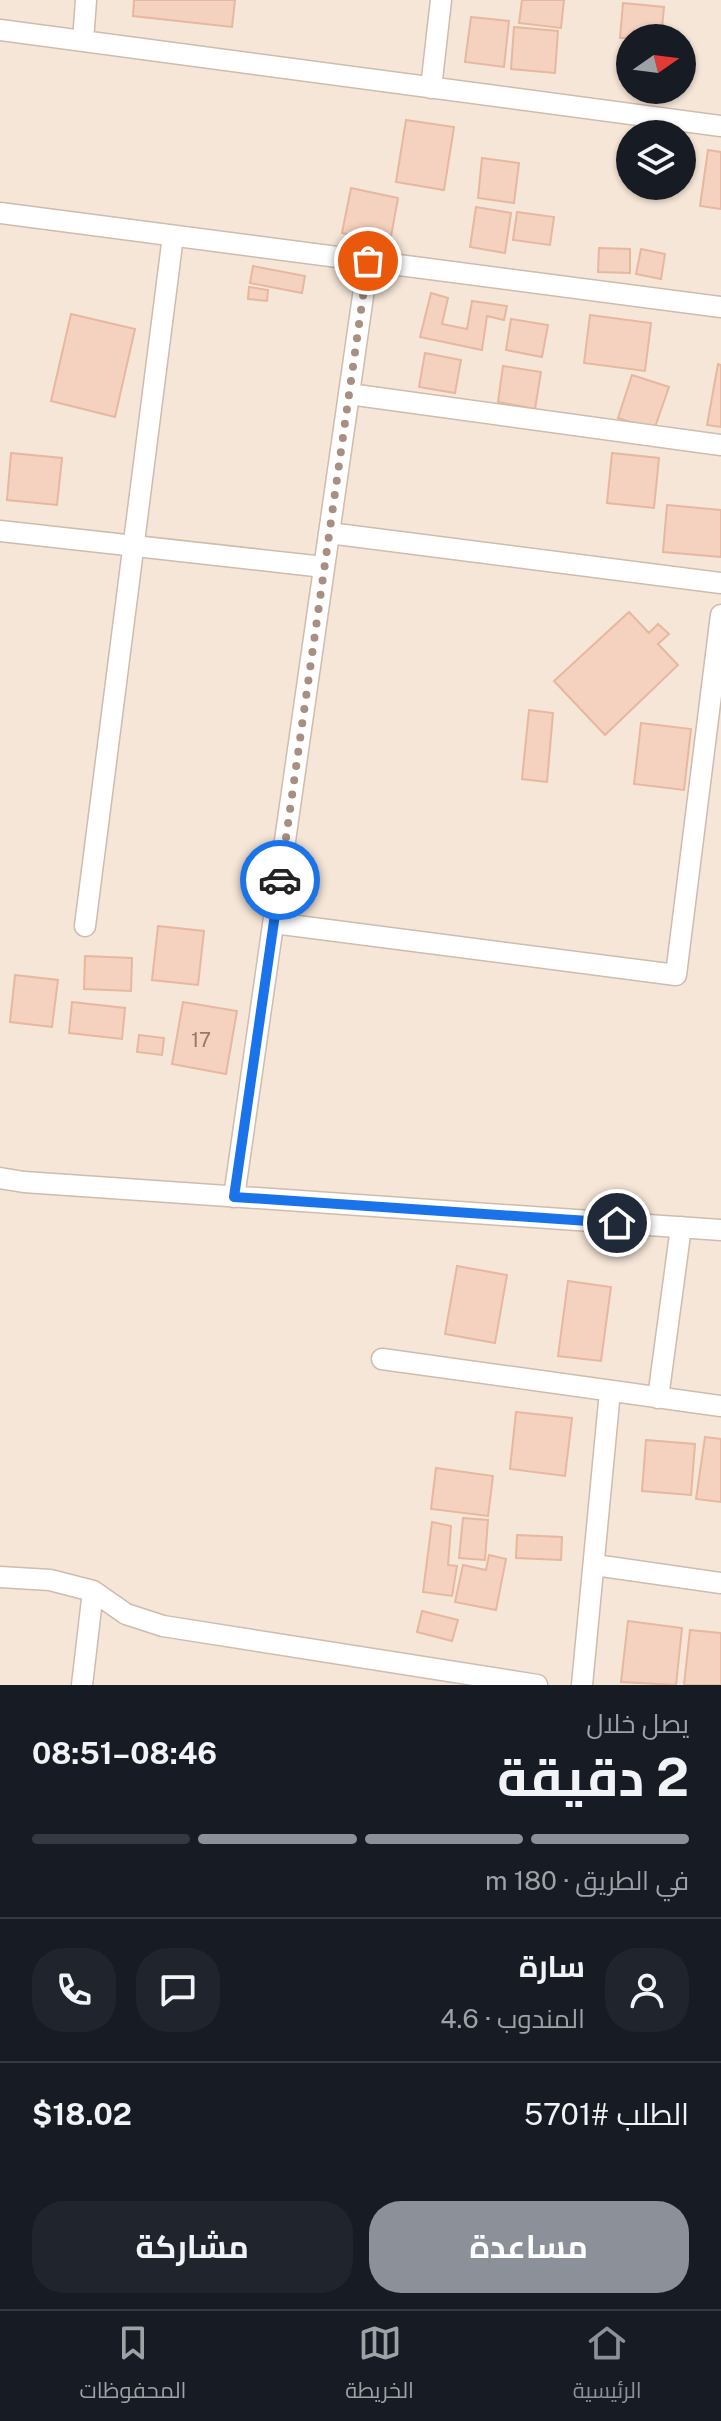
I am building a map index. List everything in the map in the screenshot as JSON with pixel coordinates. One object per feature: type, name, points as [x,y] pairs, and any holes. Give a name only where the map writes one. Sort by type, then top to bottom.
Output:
[{"type":"street","points":[[83,41],[86,0]]},
{"type":"street","points":[[431,88],[441,0]]},
{"type":"street","points":[[0,30],[721,126]]},
{"type":"street","points":[[0,213],[721,307]]},
{"type":"street","points":[[85,926],[173,236]]},
{"type":"street","points":[[234,1197],[368,261]]},
{"type":"street","points":[[349,394],[721,445]]},
{"type":"street","points":[[0,531],[324,567]]},
{"type":"street","points":[[329,533],[721,583]]},
{"type":"street","points":[[274,923],[676,975],[721,615]]},
{"type":"street","points":[[0,1178],[721,1230]]},
{"type":"street","points":[[658,1398],[681,1227]]},
{"type":"street","points":[[382,1359],[721,1406]]},
{"type":"street","points":[[582,1685],[610,1391]]},
{"type":"street","points":[[595,1565],[721,1583]]},
{"type":"street","points":[[0,1577],[50,1580],[93,1591],[126,1614],[163,1626],[537,1685]]},
{"type":"street","points":[[82,1685],[93,1591]]},
{"type":"shaded area","points":[[0,0],[721,0],[721,1685],[0,1685]]},
{"type":"building","points":[[134,0],[235,0],[232,27],[133,16]]},
{"type":"building","points":[[522,0],[564,0],[561,28],[519,23]]},
{"type":"building","points":[[623,3],[664,7],[662,24],[621,24]]},
{"type":"building","points":[[471,17],[509,21],[504,67],[465,62]]},
{"type":"building","points":[[514,27],[558,31],[555,73],[511,69]]},
{"type":"building","points":[[406,120],[454,127],[444,190],[396,182]]},
{"type":"building","points":[[708,150],[721,152],[721,209],[700,206]]},
{"type":"building","points":[[482,158],[519,163],[514,203],[478,198]]},
{"type":"building","points":[[351,188],[398,198],[390,242],[342,233]]},
{"type":"building","points":[[476,207],[511,213],[505,253],[470,247]]},
{"type":"building","points":[[517,212],[554,217],[550,245],[513,240]]},
{"type":"building","points":[[599,248],[630,249],[630,273],[598,272]]},
{"type":"building","points":[[641,249],[665,254],[661,279],[636,274]]},
{"type":"building","points":[[253,266],[305,276],[302,293],[250,283]]},
{"type":"building","points":[[249,287],[268,290],[267,301],[248,299]]},
{"type":"building","points":[[431,293],[448,298],[442,324],[467,329],[472,301],[507,306],[504,320],[487,316],[482,350],[420,337]]},
{"type":"building","points":[[71,314],[135,329],[115,417],[51,401]]},
{"type":"building","points":[[590,315],[651,323],[645,371],[584,363]]},
{"type":"building","points":[[511,319],[548,325],[542,357],[506,350]]},
{"type":"building","points":[[425,353],[461,360],[455,393],[419,387]]},
{"type":"building","points":[[718,364],[721,365],[721,427],[707,425]]},
{"type":"building","points":[[503,366],[541,372],[535,409],[498,402]]},
{"type":"building","points":[[632,375],[669,387],[654,430],[618,418]]},
{"type":"building","points":[[11,453],[62,458],[57,505],[7,500]]},
{"type":"building","points":[[612,453],[659,458],[654,508],[607,503]]},
{"type":"building","points":[[667,505],[721,510],[721,557],[663,552]]},
{"type":"building","points":[[629,612],[649,633],[658,624],[669,634],[658,644],[678,665],[605,735],[554,681]]},
{"type":"building","points":[[529,710],[553,713],[547,782],[522,779]]},
{"type":"building","points":[[641,723],[691,729],[684,790],[634,784]]},
{"type":"building","points":[[158,926],[204,931],[198,985],[152,980]]},
{"type":"building","points":[[85,956],[132,958],[131,991],[84,989]]},
{"type":"building","points":[[15,975],[58,980],[52,1027],[10,1022]]},
{"type":"building","points":[[72,1002],[125,1008],[122,1039],[69,1033]]},
{"type":"building","points":[[183,1002],[237,1011],[226,1074],[172,1064]]},
{"type":"building","points":[[139,1035],[164,1038],[162,1055],[137,1052]]},
{"type":"building","points":[[457,1266],[507,1275],[495,1343],[445,1334]]},
{"type":"building","points":[[568,1281],[611,1287],[601,1361],[558,1356]]},
{"type":"building","points":[[516,1412],[572,1418],[565,1476],[510,1469]]},
{"type":"building","points":[[705,1437],[721,1439],[721,1502],[696,1499]]},
{"type":"building","points":[[646,1440],[695,1444],[691,1495],[642,1491]]},
{"type":"building","points":[[436,1468],[493,1476],[488,1516],[431,1509]]},
{"type":"building","points":[[463,1518],[488,1520],[485,1560],[459,1558]]},
{"type":"building","points":[[432,1522],[451,1526],[448,1565],[457,1566],[452,1596],[423,1592]]},
{"type":"building","points":[[517,1535],[562,1537],[561,1560],[516,1558]]},
{"type":"building","points":[[489,1555],[506,1559],[496,1610],[455,1602],[463,1565],[486,1570]]},
{"type":"building","points":[[422,1611],[458,1620],[452,1641],[417,1632]]},
{"type":"building","points":[[628,1621],[682,1628],[676,1685],[621,1682]]},
{"type":"building","points":[[690,1630],[721,1633],[721,1685],[684,1685]]},
{"type":"way so far","points":[[280,880],[368,261]]},
{"type":"route","points":[[280,880],[234,1197],[617,1223]]}]
